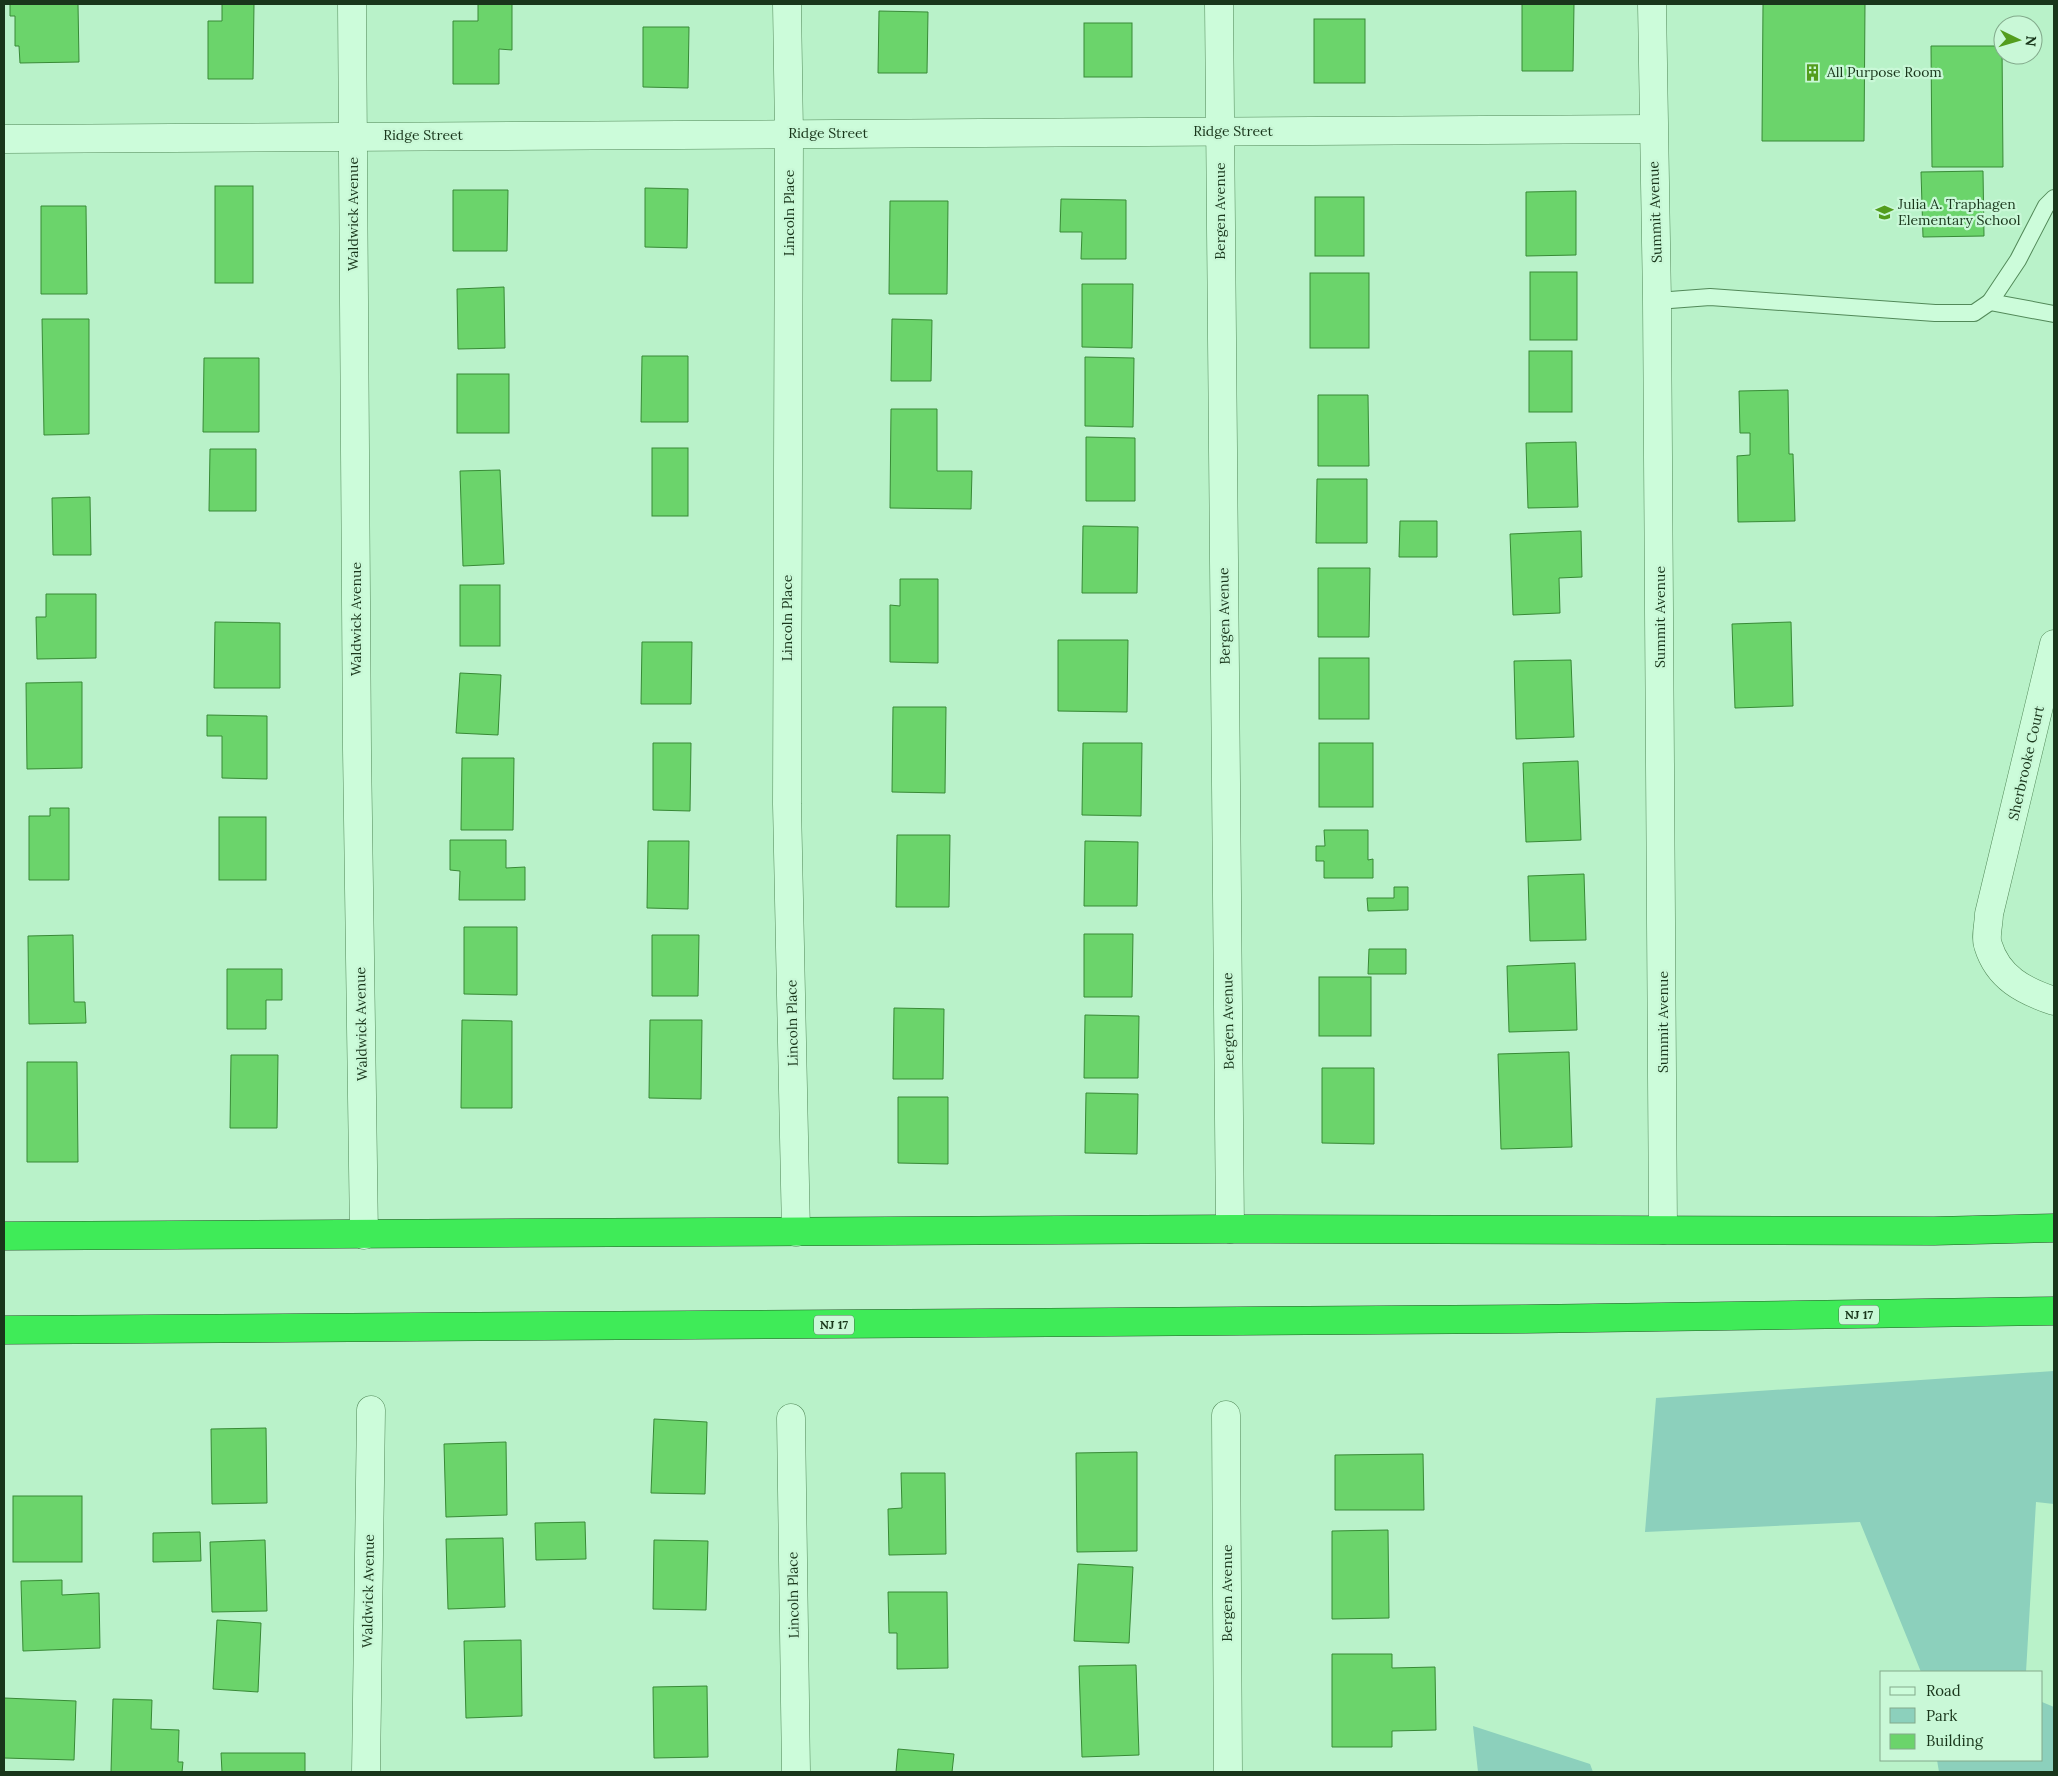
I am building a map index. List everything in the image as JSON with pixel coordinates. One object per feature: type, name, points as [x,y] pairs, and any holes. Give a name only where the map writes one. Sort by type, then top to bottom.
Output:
[{"type":"highway","points":[[4,1236],[1230,1229],[1934,1232],[2054,1228]]},
{"type":"highway","name":"NJ 17","points":[[4,1330],[1585,1318],[2054,1311]]},
{"type":"street","name":"Waldwick Avenue","points":[[352,4],[357,739],[364,1235]]},
{"type":"street","name":"Lincoln Place","points":[[787,4],[789,133],[787,804],[796,1232]]},
{"type":"street","name":"Bergen Avenue","points":[[1219,4],[1230,1229]]},
{"type":"street","name":"Summit Avenue","points":[[1652,4],[1657,301],[1663,1230]]},
{"type":"street","name":"Ridge Street","points":[[4,139],[1653,129]]},
{"type":"street","name":"Sherbrooke Court","points":[[2054,644],[1989,914],[1987,944],[2006,978],[2034,994],[2054,1001]]},
{"type":"street","name":"Waldwick Avenue","points":[[366,1772],[371,1410]]},
{"type":"street","name":"Bergen Avenue","points":[[1226,1415],[1228,1772]]},
{"type":"street","name":"Lincoln Place","points":[[790,1418],[796,1772]]},
{"type":"lane","points":[[1657,301],[1710,297],[1935,313],[1974,313],[1990,302],[2018,260],[2046,206],[2054,198]]},
{"type":"lane","points":[[1990,302],[2054,314]]},
{"type":"green space","points":[[2054,1371],[2054,1504],[2036,1502],[2026,1671],[1921,1671],[1860,1522],[1645,1532],[1656,1398]]},
{"type":"green space","points":[[2043,1702],[2054,1707],[2054,1772],[1939,1772],[1937,1761],[2043,1761]]},
{"type":"green space","points":[[1473,1726],[1590,1764],[1593,1772],[1478,1772]]},
{"type":"building","points":[[10,4],[78,4],[79,62],[20,63],[19,46],[15,46],[15,16],[10,16]]},
{"type":"building","points":[[222,4],[254,4],[253,79],[208,79],[208,21],[222,21]]},
{"type":"building","points":[[478,4],[512,4],[512,50],[499,49],[499,84],[453,84],[453,21],[478,21]]},
{"type":"building","points":[[1522,4],[1574,4],[1573,71],[1522,71]]},
{"type":"building","name":"All Purpose Room","points":[[1763,4],[1865,4],[1864,141],[1762,141]]},
{"type":"building","points":[[879,11],[928,12],[927,73],[878,73]]},
{"type":"building","points":[[1314,19],[1365,19],[1365,83],[1314,83]]},
{"type":"building","points":[[1084,23],[1132,23],[1132,77],[1084,77]]},
{"type":"building","points":[[643,27],[689,27],[688,88],[643,87]]},
{"type":"building","points":[[1931,46],[1993,46],[1993,65],[2002,65],[2003,167],[1932,167]]},
{"type":"building","points":[[1983,171],[1984,236],[1923,237],[1921,172]]},
{"type":"building","points":[[215,186],[253,186],[253,283],[215,283]]},
{"type":"building","points":[[645,188],[688,189],[687,248],[645,247]]},
{"type":"building","points":[[453,190],[508,190],[507,251],[453,251]]},
{"type":"building","points":[[1576,191],[1576,255],[1526,256],[1526,192]]},
{"type":"building","points":[[1315,197],[1364,197],[1364,256],[1315,256]]},
{"type":"building","points":[[1061,199],[1126,200],[1126,259],[1081,259],[1082,232],[1060,232]]},
{"type":"building","points":[[890,201],[948,201],[947,294],[889,294]]},
{"type":"building","points":[[41,206],[86,206],[87,294],[41,294]]},
{"type":"building","points":[[1530,272],[1577,272],[1577,340],[1530,340]]},
{"type":"building","points":[[1310,273],[1369,273],[1369,348],[1310,348]]},
{"type":"building","points":[[1082,284],[1133,284],[1132,348],[1082,347]]},
{"type":"building","points":[[504,287],[505,348],[458,349],[457,289]]},
{"type":"building","points":[[42,319],[89,319],[89,434],[44,435]]},
{"type":"building","points":[[892,319],[932,320],[931,381],[891,381]]},
{"type":"building","points":[[1529,351],[1572,351],[1572,412],[1529,412]]},
{"type":"building","points":[[642,356],[688,356],[688,422],[641,422]]},
{"type":"building","points":[[1085,357],[1134,358],[1133,427],[1085,426]]},
{"type":"building","points":[[204,358],[259,358],[259,432],[203,432]]},
{"type":"building","points":[[457,374],[509,374],[509,433],[457,433]]},
{"type":"building","points":[[1788,390],[1789,454],[1793,454],[1795,521],[1738,522],[1737,456],[1750,455],[1750,433],[1740,433],[1739,391]]},
{"type":"building","points":[[1318,395],[1368,395],[1369,466],[1318,466]]},
{"type":"building","points":[[891,409],[937,409],[937,471],[972,471],[971,509],[890,508]]},
{"type":"building","points":[[1086,437],[1135,438],[1135,501],[1086,501]]},
{"type":"building","points":[[1576,442],[1578,507],[1528,508],[1526,443]]},
{"type":"building","points":[[652,448],[688,448],[688,516],[652,516]]},
{"type":"building","points":[[210,449],[256,449],[256,511],[209,511]]},
{"type":"building","points":[[500,470],[504,564],[463,566],[460,471]]},
{"type":"building","points":[[1317,479],[1367,479],[1367,543],[1316,543]]},
{"type":"building","points":[[90,497],[91,555],[53,555],[52,498]]},
{"type":"building","points":[[1400,521],[1437,521],[1437,557],[1399,557]]},
{"type":"building","points":[[1083,526],[1138,527],[1137,593],[1082,593]]},
{"type":"building","points":[[1581,531],[1582,577],[1559,578],[1560,613],[1513,615],[1510,534]]},
{"type":"building","points":[[1318,568],[1370,568],[1369,637],[1318,637]]},
{"type":"building","points":[[900,579],[938,579],[938,663],[890,662],[890,605],[900,606]]},
{"type":"building","points":[[460,585],[500,585],[500,646],[460,646]]},
{"type":"building","points":[[46,594],[96,594],[96,658],[37,659],[36,617],[46,617]]},
{"type":"building","points":[[215,622],[280,623],[280,688],[214,688]]},
{"type":"building","points":[[1791,622],[1793,706],[1735,708],[1732,624]]},
{"type":"building","points":[[1058,640],[1128,640],[1127,712],[1058,711]]},
{"type":"building","points":[[642,642],[692,642],[691,704],[641,704]]},
{"type":"building","points":[[1319,658],[1369,658],[1369,719],[1319,719]]},
{"type":"building","points":[[1571,660],[1574,737],[1516,739],[1514,661]]},
{"type":"building","points":[[460,673],[501,675],[498,735],[456,733]]},
{"type":"building","points":[[82,682],[82,768],[27,769],[26,683]]},
{"type":"building","points":[[893,707],[946,707],[945,793],[892,792]]},
{"type":"building","points":[[207,715],[267,716],[267,779],[222,778],[222,736],[207,736]]},
{"type":"building","points":[[653,743],[691,743],[690,811],[653,810]]},
{"type":"building","points":[[1083,743],[1142,743],[1141,816],[1082,815]]},
{"type":"building","points":[[1319,743],[1373,743],[1373,807],[1319,807]]},
{"type":"building","points":[[462,758],[514,758],[513,830],[461,830]]},
{"type":"building","points":[[1578,761],[1581,840],[1526,842],[1523,763]]},
{"type":"building","points":[[50,808],[69,808],[69,880],[29,880],[29,816],[50,816]]},
{"type":"building","points":[[219,817],[266,817],[266,880],[219,880]]},
{"type":"building","points":[[1324,830],[1368,830],[1368,860],[1373,859],[1373,878],[1324,878],[1324,861],[1316,861],[1316,846],[1325,846]]},
{"type":"building","points":[[897,835],[950,835],[949,907],[896,907]]},
{"type":"building","points":[[450,840],[506,840],[506,868],[525,867],[525,900],[459,900],[460,871],[450,870]]},
{"type":"building","points":[[648,841],[689,841],[688,909],[647,908]]},
{"type":"building","points":[[1085,841],[1138,842],[1137,906],[1084,906]]},
{"type":"building","points":[[1584,874],[1586,940],[1530,941],[1528,876]]},
{"type":"building","points":[[1394,887],[1408,887],[1408,910],[1368,911],[1367,898],[1394,898]]},
{"type":"building","points":[[464,927],[517,927],[517,995],[464,994]]},
{"type":"building","points":[[1084,934],[1133,934],[1132,997],[1084,997]]},
{"type":"building","points":[[73,935],[74,1002],[85,1002],[86,1023],[29,1024],[28,936]]},
{"type":"building","points":[[652,935],[699,935],[698,996],[652,996]]},
{"type":"building","points":[[1369,949],[1406,949],[1406,974],[1368,974]]},
{"type":"building","points":[[1575,963],[1577,1030],[1509,1032],[1507,966]]},
{"type":"building","points":[[227,969],[282,969],[282,1000],[266,1000],[266,1029],[227,1029]]},
{"type":"building","points":[[1319,977],[1371,977],[1371,1036],[1319,1036]]},
{"type":"building","points":[[894,1008],[944,1009],[943,1079],[893,1079]]},
{"type":"building","points":[[1085,1015],[1139,1016],[1138,1078],[1084,1078]]},
{"type":"building","points":[[462,1020],[512,1021],[512,1108],[461,1108]]},
{"type":"building","points":[[650,1020],[702,1020],[701,1099],[649,1098]]},
{"type":"building","points":[[1569,1052],[1572,1147],[1501,1149],[1498,1054]]},
{"type":"building","points":[[231,1055],[278,1055],[277,1128],[230,1128]]},
{"type":"building","points":[[27,1062],[77,1062],[78,1162],[27,1162]]},
{"type":"building","points":[[1322,1068],[1374,1068],[1374,1144],[1322,1143]]},
{"type":"building","points":[[1086,1093],[1138,1094],[1137,1154],[1085,1153]]},
{"type":"building","points":[[898,1097],[948,1097],[948,1164],[898,1163]]},
{"type":"building","points":[[654,1419],[707,1422],[705,1494],[651,1493]]},
{"type":"building","points":[[266,1428],[267,1503],[212,1504],[211,1429]]},
{"type":"building","points":[[506,1442],[507,1515],[446,1517],[444,1444]]},
{"type":"building","points":[[1137,1452],[1137,1551],[1077,1552],[1076,1453]]},
{"type":"building","points":[[1423,1454],[1424,1510],[1335,1510],[1335,1455]]},
{"type":"building","points":[[901,1473],[945,1473],[946,1554],[889,1555],[888,1509],[902,1508]]},
{"type":"building","points":[[13,1496],[82,1496],[82,1562],[13,1562]]},
{"type":"building","points":[[585,1522],[586,1559],[536,1560],[535,1523]]},
{"type":"building","points":[[1388,1530],[1389,1618],[1332,1619],[1332,1531]]},
{"type":"building","points":[[200,1532],[201,1561],[153,1562],[153,1533]]},
{"type":"building","points":[[503,1538],[505,1607],[448,1609],[446,1539]]},
{"type":"building","points":[[265,1540],[267,1611],[212,1612],[210,1542]]},
{"type":"building","points":[[654,1540],[708,1541],[706,1610],[653,1609]]},
{"type":"building","points":[[1078,1564],[1133,1567],[1129,1643],[1074,1641]]},
{"type":"building","points":[[62,1580],[62,1595],[99,1593],[100,1648],[23,1651],[21,1581]]},
{"type":"building","points":[[888,1592],[947,1592],[948,1668],[897,1669],[897,1633],[889,1633]]},
{"type":"building","points":[[217,1620],[261,1623],[258,1692],[213,1689]]},
{"type":"building","points":[[521,1640],[522,1716],[466,1718],[464,1641]]},
{"type":"building","points":[[1332,1654],[1392,1654],[1392,1668],[1435,1667],[1436,1730],[1392,1731],[1392,1747],[1332,1747]]},
{"type":"building","points":[[1136,1665],[1139,1755],[1082,1757],[1079,1666]]},
{"type":"building","points":[[707,1686],[708,1757],[654,1758],[653,1687]]},
{"type":"building","points":[[4,1698],[76,1701],[74,1760],[4,1758]]},
{"type":"building","points":[[113,1699],[152,1700],[151,1729],[179,1730],[178,1762],[183,1762],[182,1772],[111,1772]]},
{"type":"building","points":[[898,1749],[954,1754],[952,1772],[896,1772]]},
{"type":"building","points":[[221,1753],[305,1753],[305,1772],[222,1772]]},
{"type":"place","name":"All Purpose Room","points":[[1813,72]]},
{"type":"place","name":"Julia A. Traphagen Elementary School","points":[[1884,212]]}]
